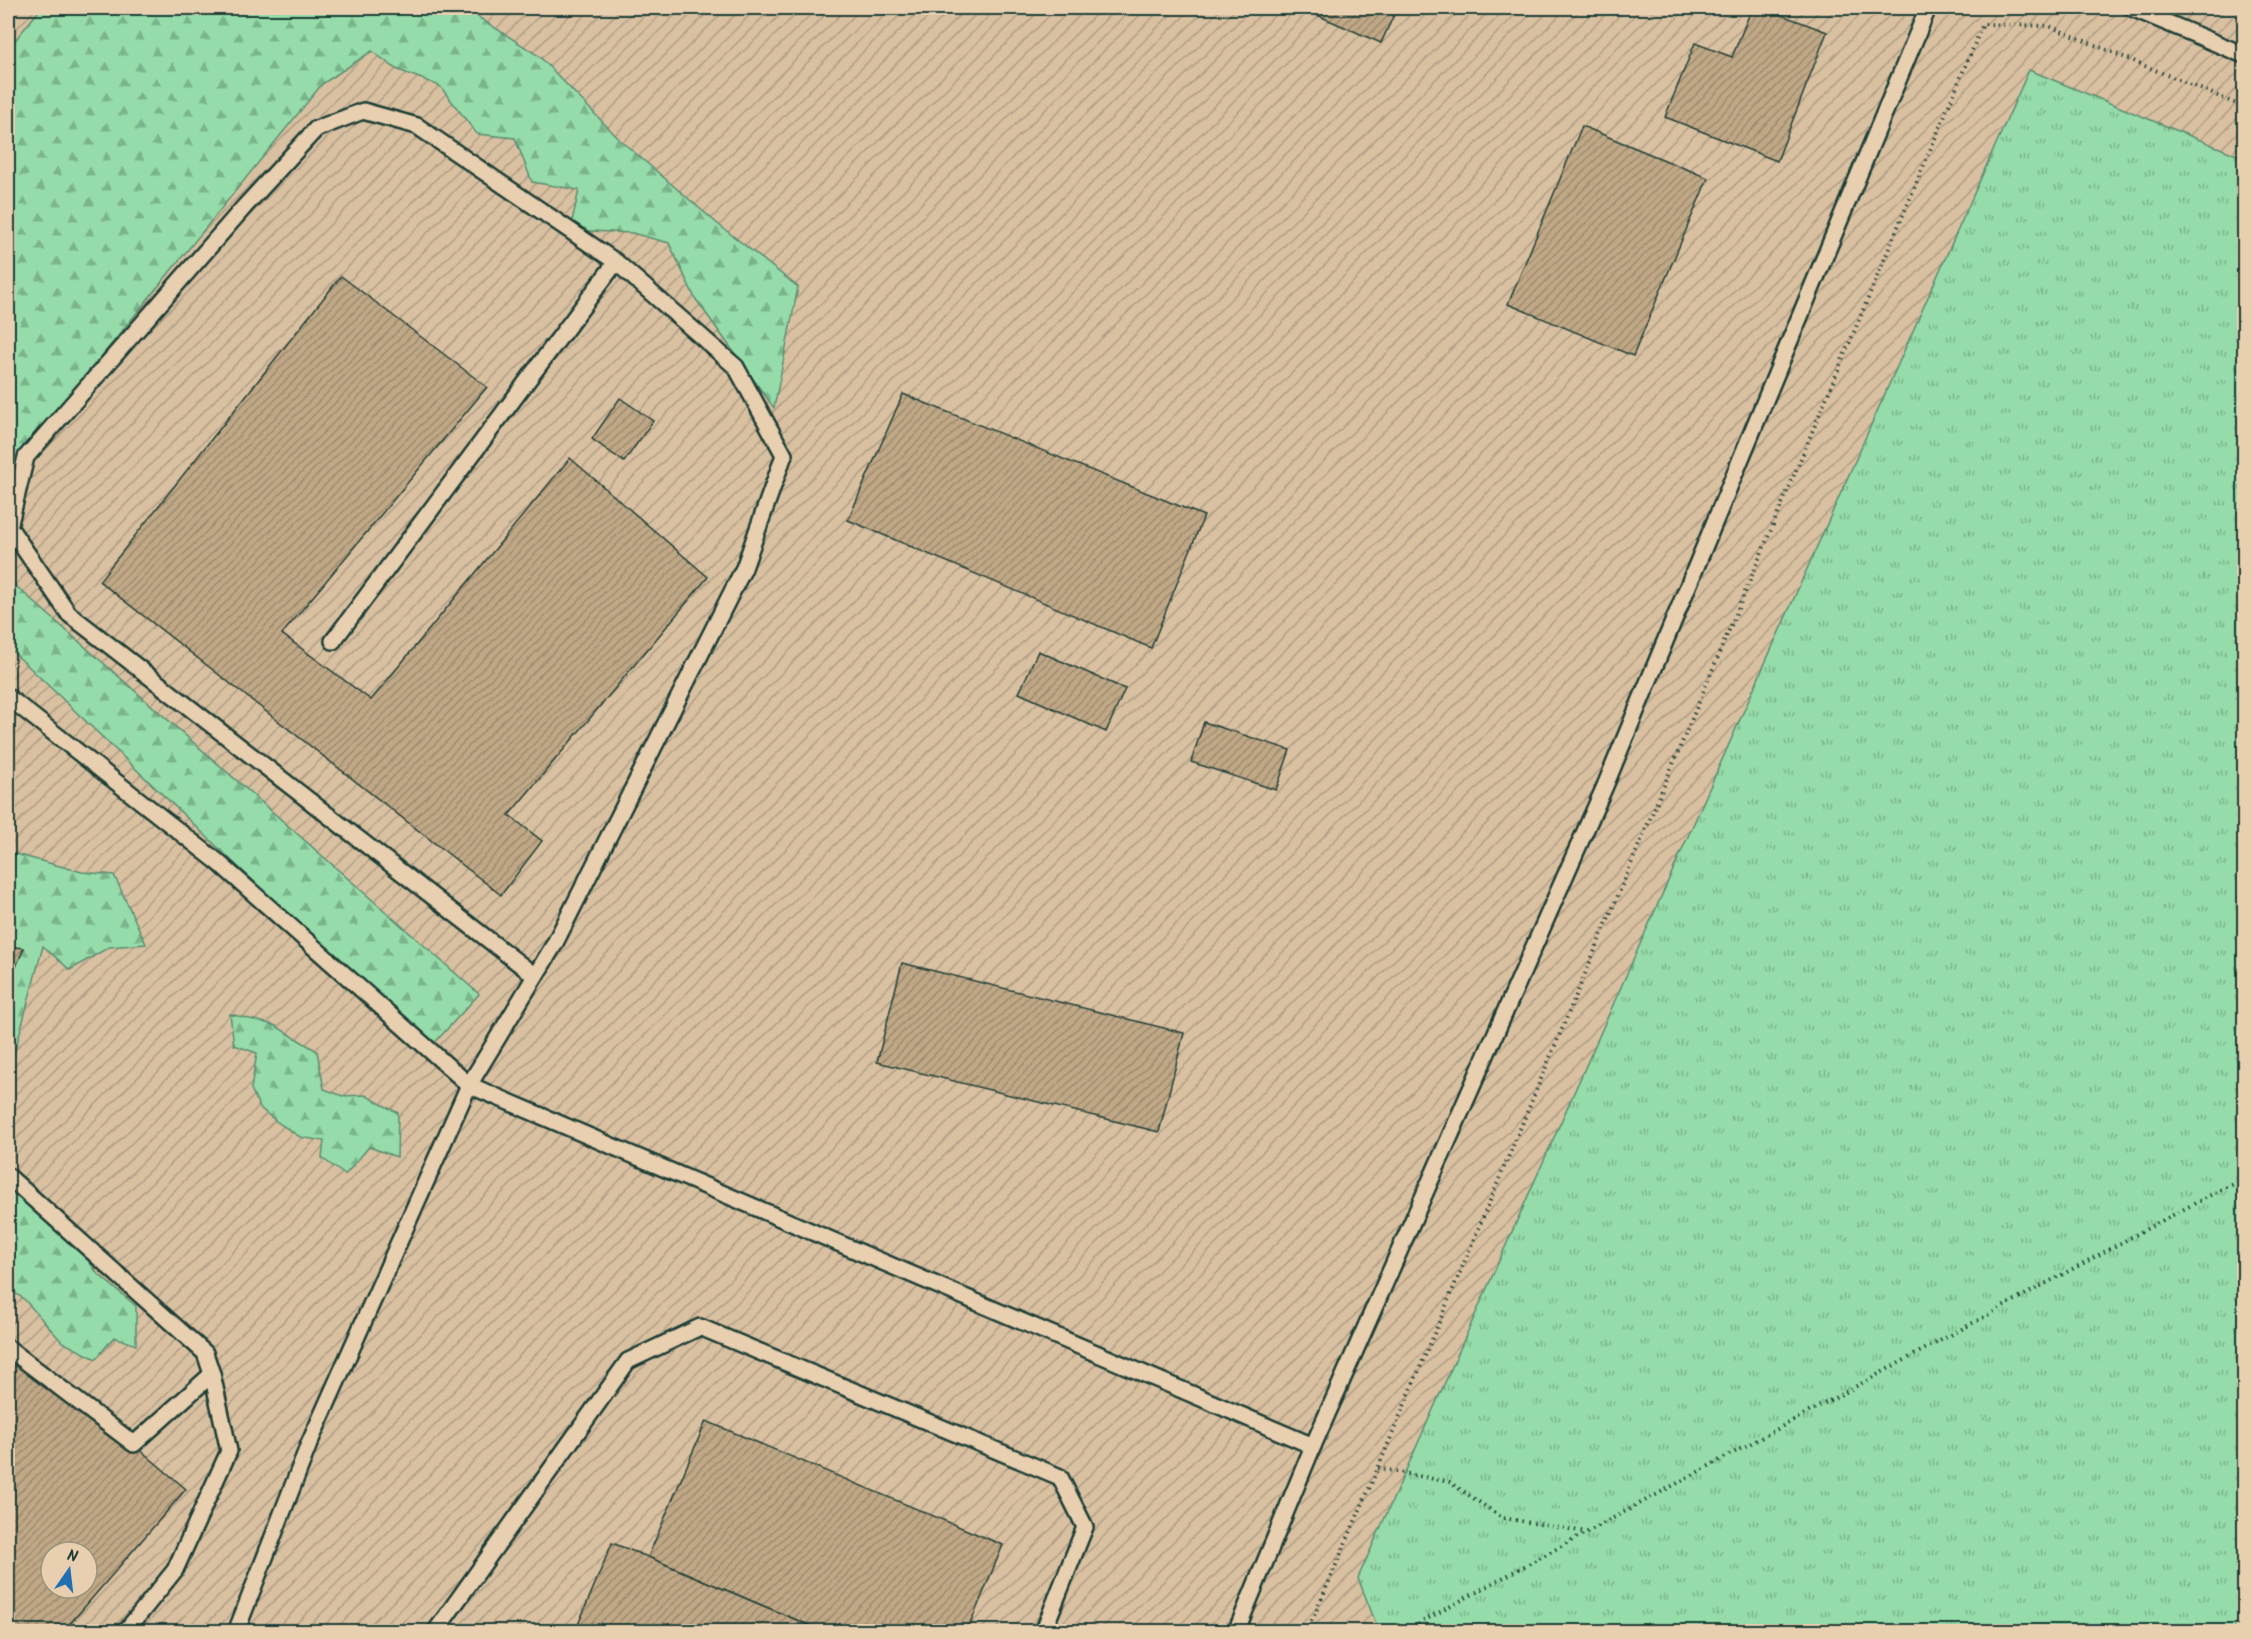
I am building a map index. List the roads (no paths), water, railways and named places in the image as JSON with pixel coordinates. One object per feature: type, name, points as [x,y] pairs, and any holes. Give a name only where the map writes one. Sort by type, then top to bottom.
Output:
[{"type":"lane","points":[[1236,1632],[1312,1446],[1605,786],[1928,8]]},
{"type":"lane","points":[[2132,8],[2244,55]]},
{"type":"lane","points":[[236,1632],[309,1444],[469,1085],[554,945],[744,568],[784,455],[736,367],[616,262],[417,126],[363,111],[316,129],[244,206],[26,457],[9,526],[69,614],[535,976]]},
{"type":"lane","points":[[333,641],[616,262]]},
{"type":"lane","points":[[8,697],[219,862],[469,1085],[1312,1446]]},
{"type":"lane","points":[[8,1176],[205,1353],[212,1374],[228,1451],[175,1570],[125,1632]]},
{"type":"lane","points":[[435,1632],[628,1361],[700,1327],[1060,1477],[1085,1527],[1043,1632]]},
{"type":"lane","points":[[8,1348],[134,1444],[212,1374]]}]
